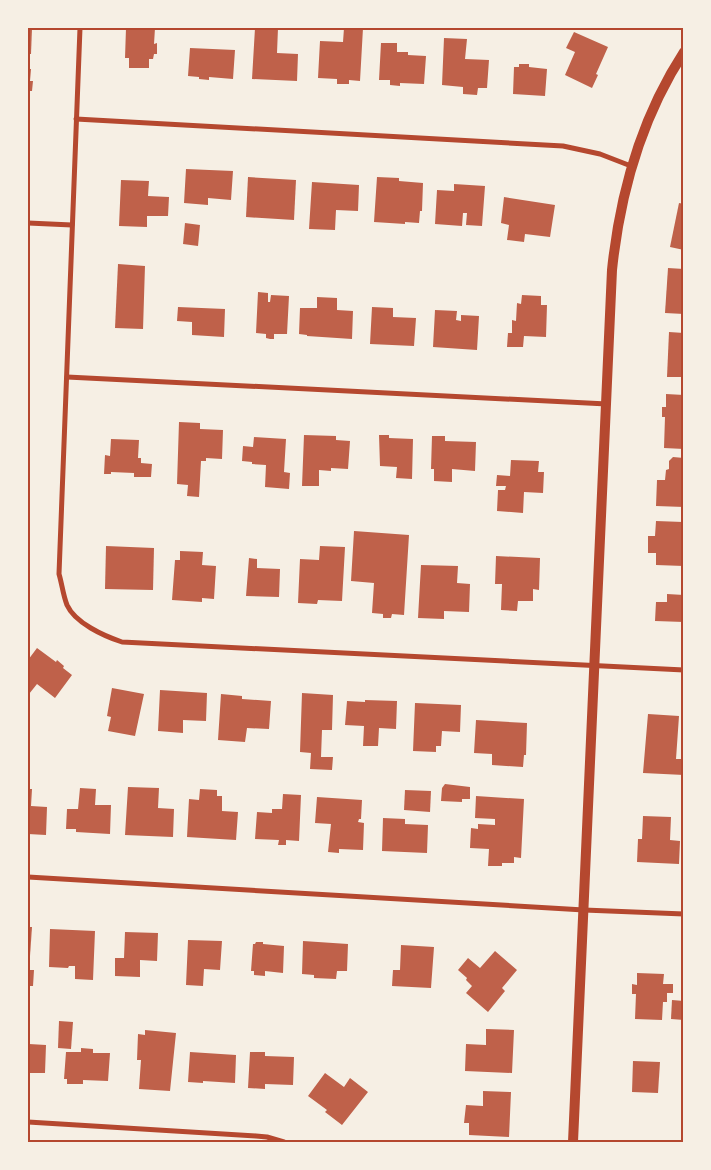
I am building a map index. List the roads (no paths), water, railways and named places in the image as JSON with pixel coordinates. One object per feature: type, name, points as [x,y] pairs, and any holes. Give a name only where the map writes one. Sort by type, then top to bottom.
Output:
[{"type":"main road","points":[[573,1142],[612,270],[618,221],[631,166],[646,123],[684,52]]},
{"type":"street","points":[[80,28],[59,574],[68,606],[85,624],[102,634],[122,642],[684,670]]},
{"type":"street","points":[[76,119],[563,146],[600,154],[631,166]]},
{"type":"street","points":[[28,223],[72,225]]},
{"type":"street","points":[[66,377],[607,404]]},
{"type":"street","points":[[28,877],[584,910],[684,914]]},
{"type":"street","points":[[28,1122],[256,1136],[284,1142]]}]
